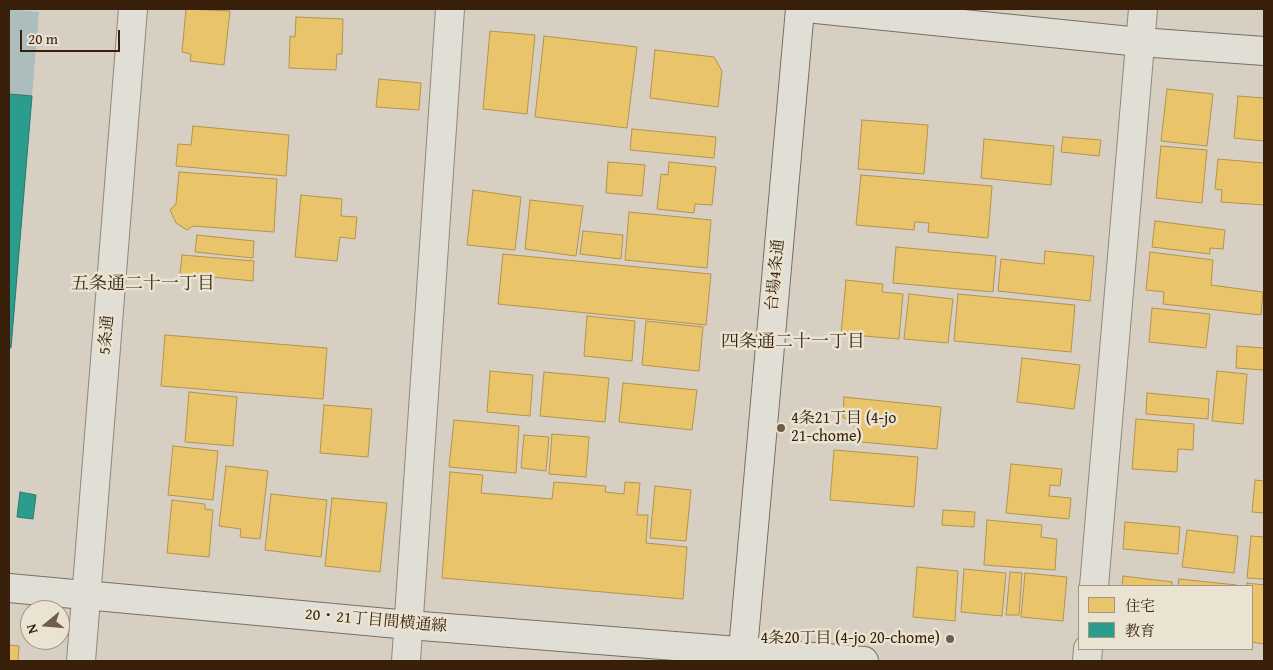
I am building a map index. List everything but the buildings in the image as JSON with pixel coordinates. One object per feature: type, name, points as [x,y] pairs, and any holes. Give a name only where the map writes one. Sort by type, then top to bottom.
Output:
[{"type":"street","name":"5条通","points":[[80,661],[133,9]]},
{"type":"street","points":[[406,661],[410,625],[450,9]]},
{"type":"street","name":"台場4条通","points":[[742,656],[800,9]]},
{"type":"street","points":[[816,9],[1140,42],[1264,51]]},
{"type":"street","points":[[1094,585],[1142,9]]},
{"type":"street","name":"20・21丁目間横通線","points":[[9,588],[742,656],[864,661]]},
{"type":"shaded area","points":[[9,9],[39,12],[32,96],[9,94]]},
{"type":"place","name":"4条21丁目 (4-jo 21-chome)","points":[[781,428]]},
{"type":"place","name":"4条20丁目 (4-jo 20-chome)","points":[[950,639]]},
{"type":"district","name":"五条通二十一丁目","points":[[143,284]]},
{"type":"district","name":"四条通二十一丁目","points":[[793,342]]}]
